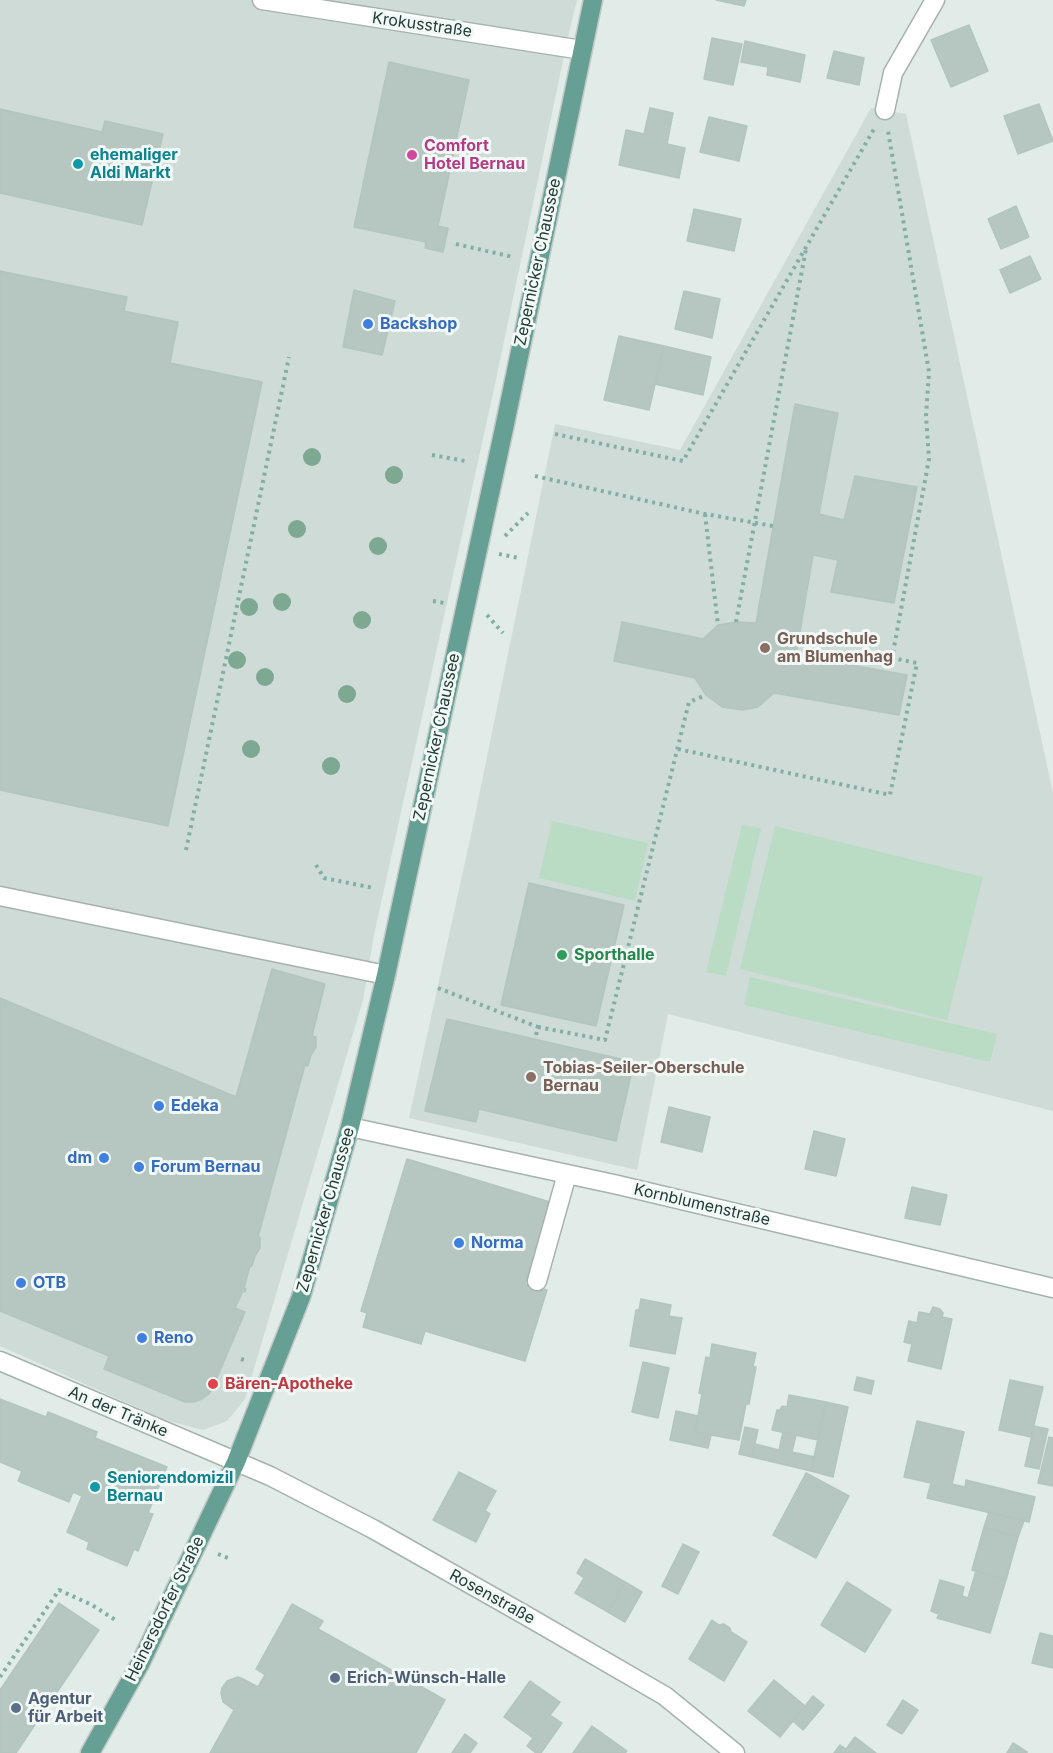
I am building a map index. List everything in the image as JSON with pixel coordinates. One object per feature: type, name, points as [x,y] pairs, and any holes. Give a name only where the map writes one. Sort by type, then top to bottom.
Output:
[{"type":"main road","name":"Zepernicker Chaussee","points":[[236,1462],[301,1297],[350,1128],[386,975],[505,424],[593,0]]},
{"type":"main road","name":"Heinersdorfer Straße","points":[[90,1753],[141,1662],[236,1462]]},
{"type":"street","name":"Krokusstraße","points":[[262,0],[582,50]]},
{"type":"street","points":[[885,110],[893,73],[935,0]]},
{"type":"street","points":[[0,896],[386,975]]},
{"type":"street","name":"Kornblumenstraße","points":[[350,1128],[567,1174],[1053,1288]]},
{"type":"street","points":[[537,1281],[567,1174]]},
{"type":"street","name":"An der Tränke","points":[[0,1361],[236,1462]]},
{"type":"street","name":"Rosenstraße","points":[[236,1462],[270,1476],[373,1529],[665,1696],[735,1753]]},
{"type":"path","points":[[555,434],[683,461],[885,110]]},
{"type":"path","points":[[678,748],[890,795],[917,663],[892,658],[929,459],[926,416],[929,372],[885,110]]},
{"type":"path","points":[[456,244],[513,257]]},
{"type":"path","points":[[736,622],[807,246]]},
{"type":"path","points":[[186,850],[289,357]]},
{"type":"path","points":[[432,455],[465,461]]},
{"type":"path","points":[[535,476],[705,514],[773,526]]},
{"type":"path","points":[[500,541],[528,513]]},
{"type":"path","points":[[705,514],[718,625]]},
{"type":"path","points":[[497,554],[519,558]]},
{"type":"path","points":[[485,612],[503,633]]},
{"type":"path","points":[[438,988],[538,1027],[605,1040],[690,702],[706,694]]},
{"type":"path","points":[[316,865],[324,878],[374,888]]},
{"type":"path","points":[[535,1039],[538,1027]]},
{"type":"path","points":[[241,1359],[247,1361]]},
{"type":"path","points":[[217,1554],[228,1558]]},
{"type":"path","points":[[0,1677],[59,1590],[93,1605],[117,1621]]},
{"type":"shaded area","points":[[0,0],[577,0],[374,935],[363,1000],[245,1399],[227,1421],[203,1430],[165,1420],[0,1346]]},
{"type":"shaded area","points":[[871,108],[906,114],[1053,793],[1053,1111],[668,1014],[637,1170],[409,1118],[472,830],[555,424],[680,450]]},
{"type":"green space","points":[[552,821],[648,843],[635,901],[539,878]]},
{"type":"green space","points":[[742,825],[761,828],[726,976],[706,972]]},
{"type":"green space","points":[[775,826],[983,877],[947,1020],[740,969]]},
{"type":"green space","points":[[750,977],[997,1034],[990,1062],[744,1005]]},
{"type":"building","points":[[716,0],[746,0],[744,6]]},
{"type":"building","points":[[969,25],[988,71],[951,87],[931,40]]},
{"type":"building","points":[[712,38],[742,44],[733,85],[704,79]]},
{"type":"building","points":[[745,41],[805,55],[800,82],[767,75],[768,67],[741,62]]},
{"type":"building","points":[[834,51],[864,58],[859,85],[827,78]]},
{"type":"building","points":[[389,62],[469,80],[438,226],[448,228],[443,252],[425,248],[426,242],[354,227]]},
{"type":"building","points":[[1039,104],[1053,141],[1018,154],[1004,116]]},
{"type":"building","points":[[650,108],[673,113],[667,144],[685,148],[679,178],[619,165],[626,130],[644,134]]},
{"type":"building","name":"ehemaliger Aldi Markt","points":[[0,109],[102,132],[105,121],[163,134],[142,225],[0,193]]},
{"type":"building","points":[[709,117],[747,126],[739,161],[700,152]]},
{"type":"building","points":[[1016,206],[1029,237],[1001,249],[988,219]]},
{"type":"building","points":[[694,209],[741,219],[734,251],[687,241]]},
{"type":"building","points":[[1030,256],[1041,279],[1010,293],[1000,270]]},
{"type":"building","points":[[0,271],[127,297],[124,311],[178,322],[170,363],[262,382],[168,826],[0,790]]},
{"type":"building","name":"Backshop","points":[[354,290],[395,301],[382,355],[343,347]]},
{"type":"building","points":[[684,291],[720,299],[712,338],[675,329]]},
{"type":"building","points":[[619,336],[664,346],[649,410],[604,400]]},
{"type":"building","points":[[664,346],[711,357],[703,395],[655,384]]},
{"type":"building","points":[[795,404],[838,413],[819,514],[844,520],[855,476],[917,487],[894,603],[831,592],[838,560],[813,555],[796,655],[907,675],[899,715],[774,693],[758,707],[743,710],[722,707],[706,695],[695,678],[614,661],[622,622],[703,639],[718,625],[736,622],[756,623]]},
{"type":"building","name":"Sporthalle","points":[[529,883],[624,905],[596,1026],[501,1005]]},
{"type":"building","name":"Forum Bernau","points":[[272,969],[325,984],[312,1036],[316,1037],[316,1047],[308,1066],[305,1065],[258,1237],[260,1237],[260,1248],[250,1266],[245,1292],[243,1291],[235,1308],[245,1312],[209,1394],[194,1402],[185,1402],[104,1369],[109,1356],[0,1311],[0,998],[236,1097]]},
{"type":"building","points":[[447,1019],[634,1062],[616,1141],[479,1109],[476,1122],[425,1111]]},
{"type":"building","points":[[669,1107],[710,1117],[702,1152],[661,1142]]},
{"type":"building","points":[[814,1131],[845,1139],[836,1176],[805,1169]]},
{"type":"building","name":"Norma","points":[[407,1159],[550,1202],[525,1284],[547,1290],[525,1361],[425,1331],[421,1344],[363,1327],[367,1313],[361,1311]]},
{"type":"building","points":[[912,1187],[947,1195],[940,1225],[905,1218]]},
{"type":"building","points":[[641,1299],[671,1305],[669,1316],[682,1318],[675,1354],[630,1346],[636,1310],[639,1310]]},
{"type":"building","points":[[933,1307],[940,1309],[943,1313],[942,1317],[952,1319],[941,1369],[908,1361],[912,1344],[904,1342],[909,1321],[917,1323],[919,1312],[930,1314]]},
{"type":"building","points":[[712,1344],[756,1353],[753,1366],[756,1367],[749,1404],[746,1404],[739,1440],[695,1432],[702,1394],[699,1393],[706,1357],[710,1358]]},
{"type":"building","points":[[643,1362],[669,1368],[658,1418],[632,1412]]},
{"type":"building","points":[[857,1377],[874,1381],[871,1394],[854,1390]]},
{"type":"building","points":[[1010,1380],[1043,1387],[1031,1437],[999,1430]]},
{"type":"building","points":[[789,1395],[826,1402],[818,1440],[772,1430],[777,1410],[780,1410],[782,1406],[787,1407]]},
{"type":"building","name":"Seniorendomizil Bernau","points":[[0,1399],[46,1417],[48,1412],[97,1432],[95,1438],[167,1467],[148,1513],[153,1514],[138,1551],[134,1549],[127,1566],[87,1549],[89,1542],[67,1532],[82,1496],[73,1492],[69,1502],[18,1481],[22,1471],[0,1462]]},
{"type":"building","points":[[826,1402],[848,1407],[833,1477],[811,1471]]},
{"type":"building","points":[[676,1411],[698,1416],[695,1432],[711,1435],[708,1448],[670,1440]]},
{"type":"building","points":[[917,1421],[964,1432],[952,1484],[965,1487],[966,1480],[1035,1497],[1029,1522],[927,1498],[931,1483],[904,1477]]},
{"type":"building","points":[[1034,1426],[1048,1429],[1039,1469],[1025,1466]]},
{"type":"building","points":[[745,1427],[758,1430],[752,1457],[739,1454]]},
{"type":"building","points":[[783,1432],[796,1435],[792,1452],[815,1457],[811,1471],[752,1457],[755,1444],[779,1450]]},
{"type":"building","points":[[1049,1437],[1053,1438],[1053,1486],[1038,1483]]},
{"type":"building","points":[[459,1472],[496,1491],[485,1511],[490,1514],[476,1542],[433,1520]]},
{"type":"building","points":[[806,1473],[849,1496],[816,1558],[773,1535]]},
{"type":"building","points":[[989,1512],[1024,1521],[1018,1537],[984,1527]]},
{"type":"building","points":[[984,1527],[1018,1537],[1006,1580],[972,1570]]},
{"type":"building","points":[[683,1544],[699,1552],[678,1594],[662,1586]]},
{"type":"building","points":[[585,1559],[625,1582],[608,1612],[575,1593],[584,1578],[577,1573]]},
{"type":"building","points":[[976,1571],[1006,1580],[990,1633],[937,1618],[939,1614],[931,1611],[940,1580],[964,1587],[962,1596],[968,1598]]},
{"type":"building","points":[[625,1582],[642,1592],[625,1622],[608,1612]]},
{"type":"building","points":[[847,1582],[891,1610],[865,1652],[821,1625]]},
{"type":"building","points":[[59,1603],[99,1630],[16,1753],[0,1753],[0,1690]]},
{"type":"building","name":"Erich-Wünsch-Halle","points":[[292,1604],[323,1621],[318,1629],[445,1700],[416,1753],[210,1753],[234,1710],[223,1702],[222,1688],[227,1681],[238,1677],[258,1687],[265,1675],[256,1669]]},
{"type":"building","points":[[712,1620],[719,1625],[724,1624],[730,1628],[731,1632],[747,1642],[724,1681],[689,1659]]},
{"type":"building","points":[[1040,1633],[1053,1636],[1053,1668],[1032,1663]]},
{"type":"building","points":[[774,1680],[805,1706],[780,1737],[748,1711]]},
{"type":"building","points":[[530,1681],[560,1702],[550,1715],[562,1723],[541,1753],[536,1753],[527,1746],[533,1738],[504,1717]]},
{"type":"building","points":[[813,1696],[824,1705],[803,1730],[793,1721]]},
{"type":"building","points":[[903,1700],[918,1710],[902,1734],[887,1725]]},
{"type":"building","points":[[592,1726],[627,1751],[625,1753],[573,1753]]},
{"type":"building","points":[[465,1734],[477,1743],[470,1753],[452,1753]]},
{"type":"building","points":[[855,1737],[876,1753],[834,1753],[840,1745],[846,1749]]},
{"type":"building","points":[[1013,1743],[1027,1752],[1027,1753],[1007,1753]]},
{"type":"place","name":"Comfort Hotel Bernau","points":[[412,155]]},
{"type":"place","name":"ehemaliger Aldi Markt","points":[[78,164]]},
{"type":"place","name":"Backshop","points":[[368,324]]},
{"type":"place","name":"Grundschule am Blumenhag","points":[[765,648]]},
{"type":"place","name":"Sporthalle","points":[[562,955]]},
{"type":"place","name":"Tobias-Seiler-Oberschule Bernau","points":[[531,1077]]},
{"type":"place","name":"Edeka","points":[[159,1106]]},
{"type":"place","name":"dm","points":[[104,1158]]},
{"type":"place","name":"Forum Bernau","points":[[139,1167]]},
{"type":"place","name":"Norma","points":[[459,1243]]},
{"type":"place","name":"OTB","points":[[21,1283]]},
{"type":"place","name":"Reno","points":[[142,1338]]},
{"type":"place","name":"Bären-Apotheke","points":[[213,1384]]},
{"type":"place","name":"Seniorendomizil Bernau","points":[[95,1487]]},
{"type":"place","name":"Erich-Wünsch-Halle","points":[[335,1678]]},
{"type":"place","name":"Agentur für Arbeit","points":[[16,1708]]}]
